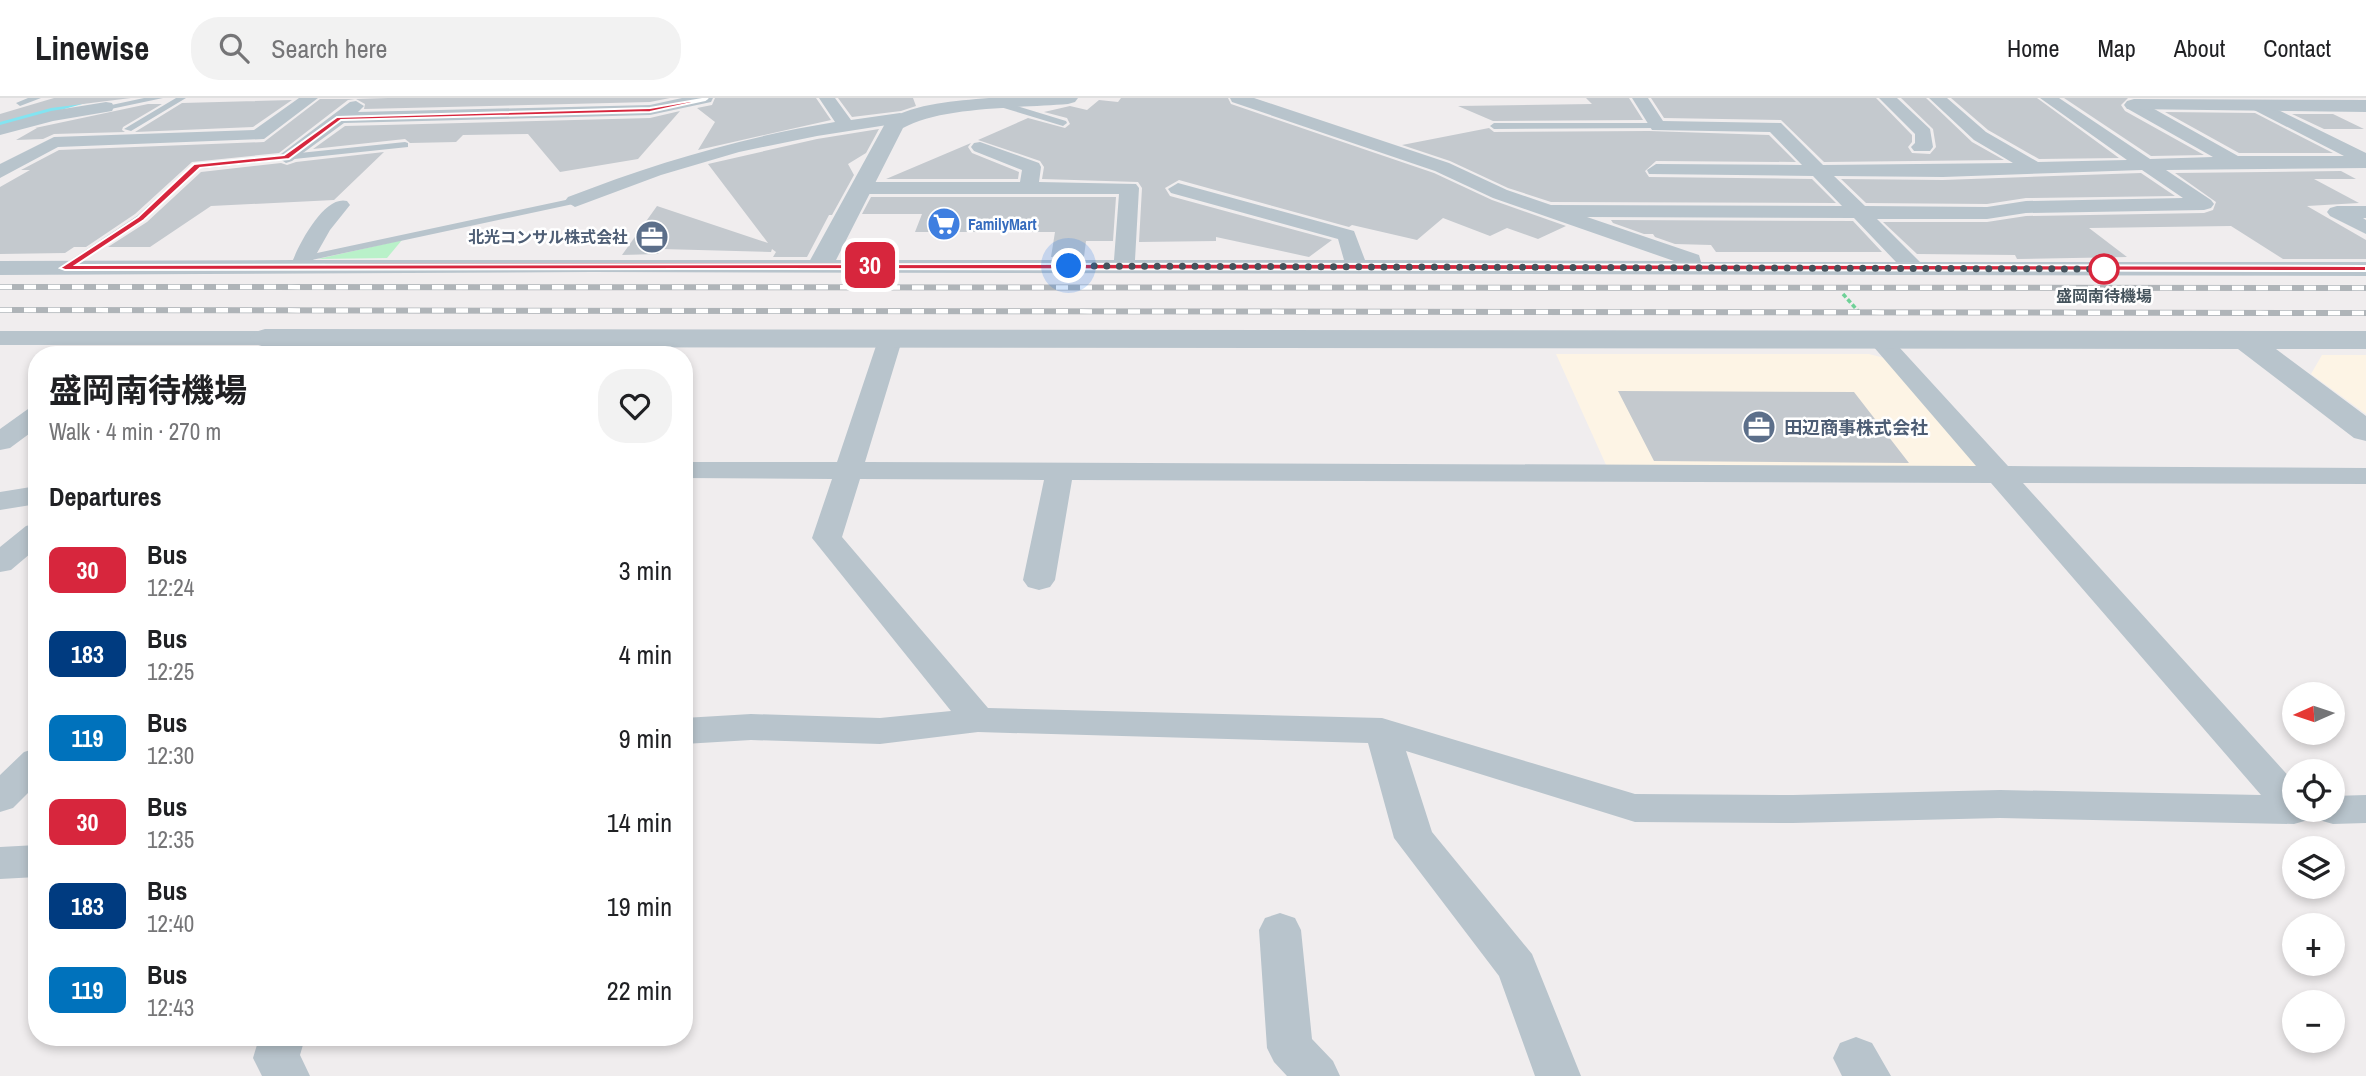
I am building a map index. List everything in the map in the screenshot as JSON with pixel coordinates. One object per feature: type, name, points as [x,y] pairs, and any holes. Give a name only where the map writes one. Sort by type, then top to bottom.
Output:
[{"type":"street","points":[[0,172],[54,142],[258,135],[310,98]]},
{"type":"street","points":[[286,157],[367,98]]},
{"type":"street","points":[[340,118],[650,110],[705,98]]},
{"type":"street","points":[[827,98],[845,124]]},
{"type":"street","points":[[575,201],[635,176],[716,153],[845,124],[1068,98]]},
{"type":"street","points":[[1640,98],[1658,126],[1775,127],[1914,269]]},
{"type":"street","points":[[1887,98],[1924,133],[1924,148],[1920,147]]},
{"type":"street","points":[[1937,98],[1980,136],[2036,169]]},
{"type":"street","points":[[1552,211],[1987,214],[2026,207],[2204,204],[2048,98]]},
{"type":"street","points":[[1242,105],[1442,167],[1500,194],[1716,268]]},
{"type":"street","points":[[2134,106],[2234,162]]},
{"type":"street","points":[[2134,106],[2366,106]]},
{"type":"street","points":[[2260,106],[2366,161]]},
{"type":"street","points":[[0,130],[51,116],[106,107]]},
{"type":"street","points":[[821,264],[900,118]]},
{"type":"street","points":[[980,147],[1032,167],[1028,188]]},
{"type":"street","points":[[1656,170],[2036,169],[2145,164],[2366,161]]},
{"type":"street","points":[[861,188],[1129,188],[1124,267]]},
{"type":"street","points":[[1178,189],[1347,235],[1357,268]]},
{"type":"street","points":[[298,263],[340,205]]},
{"type":"street","points":[[2366,212],[2337,212],[2366,228]]},
{"type":"street","points":[[0,268],[298,263],[2366,269]]},
{"type":"street","points":[[129,346],[143,336]]},
{"type":"street","points":[[0,338],[143,336],[245,346]]},
{"type":"street","points":[[319,346],[891,337],[2366,340]]},
{"type":"street","points":[[891,337],[827,538],[978,720]]},
{"type":"street","points":[[1880,340],[2282,794]]},
{"type":"street","points":[[2245,340],[2366,431]]},
{"type":"street","points":[[0,442],[28,422]]},
{"type":"street","points":[[0,452],[28,443]]},
{"type":"street","points":[[693,470],[2366,476]]},
{"type":"street","points":[[1039,580],[1059,471]]},
{"type":"street","points":[[0,501],[28,496]]},
{"type":"street","points":[[0,562],[28,539]]},
{"type":"street","points":[[693,730],[751,727],[880,731],[978,720],[1382,731],[1635,808],[1793,809],[2000,804],[2282,808]]},
{"type":"street","points":[[1382,731],[1414,838],[1517,967],[1558,1076]]},
{"type":"street","points":[[0,798],[28,770]]},
{"type":"street","points":[[2345,810],[2366,809]]},
{"type":"street","points":[[0,863],[28,861]]},
{"type":"street","points":[[1280,930],[1290,1048],[1317,1076]]},
{"type":"lane","points":[[20,103],[37,98]]},
{"type":"lane","points":[[106,107],[159,98]]},
{"type":"lane","points":[[128,129],[182,98]]},
{"type":"lane","points":[[1000,104],[1063,123]]},
{"type":"lane","points":[[1494,126],[1658,126]]},
{"type":"lane","points":[[65,268],[141,218],[197,166],[405,145]]},
{"type":"lane","points":[[298,263],[575,201]]},
{"type":"shaded area","points":[[1556,354],[1869,354],[1888,359],[1979,461],[1974,468],[1607,467]]},
{"type":"shaded area","points":[[2322,355],[2366,355],[2366,414],[2311,374]]},
{"type":"green space","points":[[402,240],[387,258],[318,259]]},
{"type":"building","points":[[54,98],[131,98],[51,108],[0,122],[0,114]]},
{"type":"building","points":[[670,98],[650,102],[364,109],[365,104],[356,99]]},
{"type":"building","points":[[715,98],[816,98],[831,120],[698,150],[715,122],[697,108],[712,105]]},
{"type":"building","points":[[838,98],[913,98],[916,106],[901,111],[852,117]]},
{"type":"building","points":[[1121,98],[1228,98],[1231,104],[1434,173],[1492,200],[1566,226],[1538,239],[1507,228],[1490,236],[1443,218],[1417,240],[1352,225],[1349,227],[1179,180],[1165,188],[1170,196],[1332,240],[1309,257],[1216,237],[1216,241],[1139,242],[1142,188],[1138,182],[1042,179],[1044,167],[1040,161],[978,140],[1028,118],[1065,128],[1070,124],[1067,118],[1044,112],[1070,106],[1087,110],[1099,100],[1118,102]]},
{"type":"building","points":[[1586,98],[1629,98],[1643,120],[1493,121],[1458,106],[1592,104]]},
{"type":"building","points":[[1651,98],[1876,98],[1912,135],[1912,142],[1908,147],[1912,153],[1930,154],[1936,147],[1933,129],[1901,98],[1926,98],[1972,142],[2004,160],[1824,162],[1781,120],[1664,118]]},
{"type":"building","points":[[1951,98],[2037,98],[2119,158],[2039,159],[1988,130]]},
{"type":"building","points":[[2064,98],[2128,98],[2121,105],[2125,111],[2204,155],[2151,156]]},
{"type":"building","points":[[320,99],[355,99],[348,100],[279,153],[192,162],[135,214],[86,247],[74,247],[65,253],[0,254],[0,187],[30,170],[21,170],[59,150],[264,142]]},
{"type":"building","points":[[292,100],[253,127],[135,132],[182,103]]},
{"type":"building","points":[[148,104],[162,104],[123,127],[125,132],[54,134],[43,139],[16,140],[35,128]]},
{"type":"building","points":[[680,111],[638,159],[560,172],[528,134],[463,135],[456,142],[410,143],[405,139],[313,149],[345,126],[650,118]]},
{"type":"building","points":[[2165,112],[2255,113],[2333,153],[2239,153]]},
{"type":"building","points":[[2292,114],[2333,114],[2364,129],[2324,129]]},
{"type":"building","points":[[1489,128],[1494,132],[1649,131],[1769,135],[1796,162],[1656,161],[1645,171],[1649,177],[1812,179],[1836,203],[1551,202],[1508,188],[1450,161],[1402,145]]},
{"type":"building","points":[[879,129],[866,153],[848,164],[854,175],[807,257],[773,257],[776,252],[772,249],[771,252],[661,249],[658,254],[622,255],[657,206],[768,243],[708,164],[817,139]]},
{"type":"building","points":[[971,143],[968,147],[972,153],[1019,172],[1018,179],[886,179]]},
{"type":"building","points":[[384,152],[334,200],[211,206],[150,247],[108,247],[147,222],[201,172],[281,163],[287,165]]},
{"type":"building","points":[[2341,171],[2356,179],[2314,179],[2359,203],[2307,206],[2366,240],[2366,259],[2283,259],[2231,226],[2089,228],[2127,257],[2017,259],[2015,255],[1917,254],[1883,222],[1987,222],[2026,216],[2204,213],[2213,210],[2216,202],[2175,173]]},
{"type":"building","points":[[2141,173],[2175,196],[2026,198],[1987,204],[1866,203],[1841,179],[1943,180]]},
{"type":"building","points":[[871,197],[1116,197],[1113,241],[1086,241],[1084,257],[1051,257],[1055,232],[915,232],[922,214],[862,214]]},
{"type":"building","points":[[1611,220],[1853,221],[1882,252],[1716,252],[1711,245],[1675,244],[1653,234],[1644,234],[1613,223]]},
{"type":"building","name":"田辺商事株式会社","points":[[1618,391],[1854,392],[1909,463],[1654,461]]},
{"type":"waterway","points":[[0,124],[92,98]]},
{"type":"railway","points":[[0,287],[2366,288]]},
{"type":"railway","points":[[0,310],[2366,313]]},
{"type":"bus line","name":"30","points":[[705,98],[650,110],[340,118],[286,157],[197,166],[141,218],[65,268],[821,264],[1262,268],[2366,269]]},
{"type":"place","name":"FamilyMart","points":[[944,224]]},
{"type":"place","name":"北光コンサル株式会社","points":[[652,237]]},
{"type":"place","name":"盛岡南待機場","points":[[2104,269]]},
{"type":"place","name":"田辺商事株式会社","points":[[1759,427]]},
{"type":"route","points":[[1069,266],[2104,269]]}]
